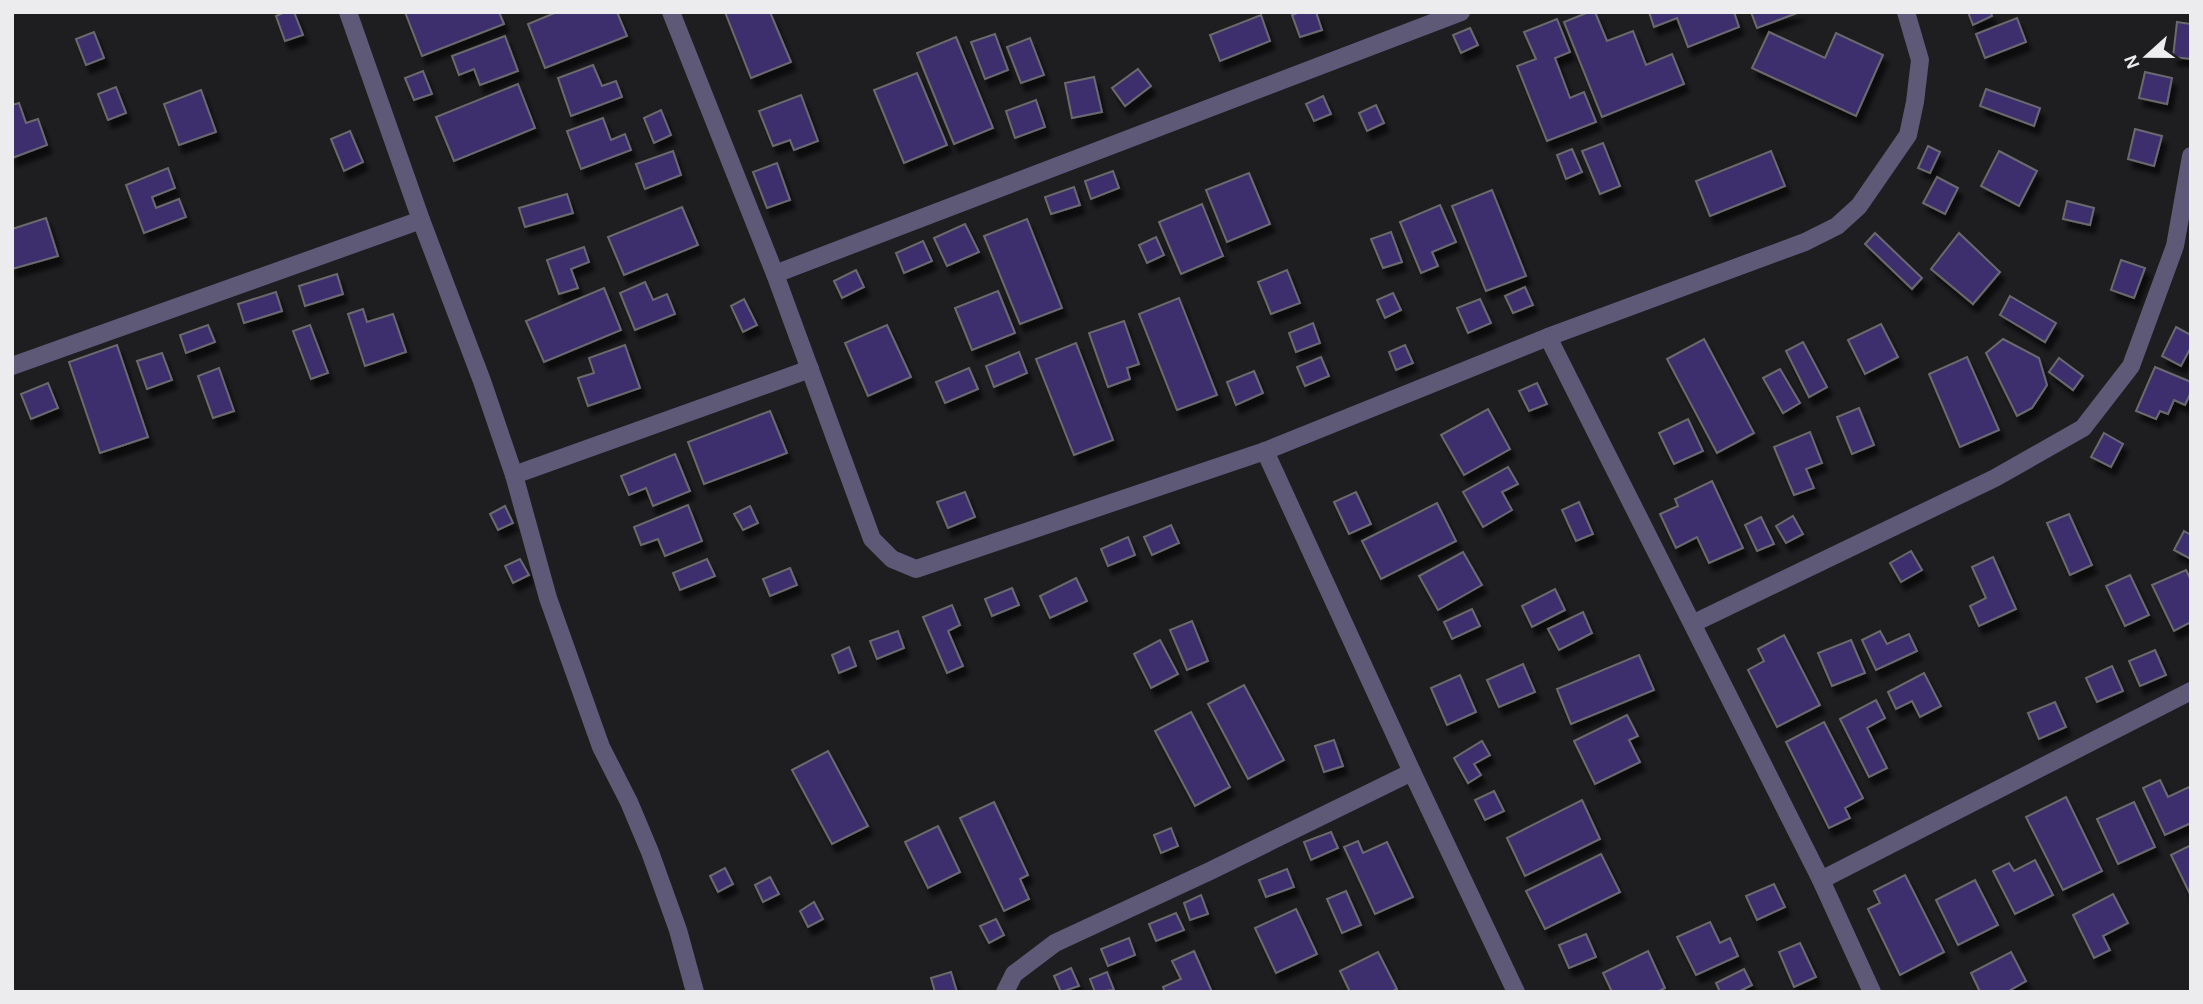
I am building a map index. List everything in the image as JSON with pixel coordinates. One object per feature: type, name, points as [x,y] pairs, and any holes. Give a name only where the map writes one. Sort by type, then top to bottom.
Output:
[{"type":"street","points":[[348,12],[421,220],[482,381],[514,475],[548,598],[601,747],[629,802],[650,852],[678,930],[695,992]]},
{"type":"street","points":[[671,12],[775,274],[872,539],[892,559],[916,569],[1265,452],[1548,337],[1805,242],[1837,226],[1859,206],[1908,135],[1920,60],[1906,12]]},
{"type":"street","points":[[775,274],[1461,12]]},
{"type":"street","points":[[1694,623],[1995,478],[2083,428],[2131,366],[2175,246],[2191,156]]},
{"type":"street","points":[[12,366],[421,220]]},
{"type":"street","points":[[1548,337],[1821,880],[1871,992]]},
{"type":"street","points":[[514,475],[810,369]]},
{"type":"street","points":[[1265,452],[1516,992]]},
{"type":"street","points":[[1821,880],[2191,691]]},
{"type":"street","points":[[1004,992],[1014,974],[1055,943],[1412,772]]},
{"type":"building","points":[[294,12],[303,35],[285,41],[276,16]]},
{"type":"building","points":[[405,12],[499,12],[504,24],[422,56]]},
{"type":"building","points":[[557,12],[617,12],[627,36],[545,68],[528,24]]},
{"type":"building","points":[[725,12],[770,12],[791,62],[751,78]]},
{"type":"building","points":[[1316,12],[1322,30],[1300,37],[1292,15]]},
{"type":"building","points":[[1595,12],[1607,41],[1633,31],[1646,65],[1672,54],[1684,84],[1602,117],[1564,22]]},
{"type":"building","points":[[1649,12],[1734,12],[1739,27],[1688,47],[1677,18],[1654,27]]},
{"type":"building","points":[[1751,12],[1800,12],[1757,28]]},
{"type":"building","points":[[1968,12],[1991,12],[1992,16],[1973,25]]},
{"type":"building","points":[[1261,15],[1270,41],[1220,61],[1210,35]]},
{"type":"building","points":[[2017,18],[2026,42],[1985,58],[1976,34]]},
{"type":"building","points":[[1557,19],[1570,52],[1555,58],[1570,98],[1584,92],[1596,122],[1547,141],[1517,66],[1536,59],[1524,32]]},
{"type":"building","points":[[2177,22],[2191,24],[2191,59],[2173,57]]},
{"type":"building","points":[[1470,28],[1478,45],[1461,53],[1453,35]]},
{"type":"building","points":[[94,32],[104,58],[86,65],[76,39]]},
{"type":"building","points":[[1769,32],[1825,58],[1836,33],[1883,55],[1856,116],[1752,68]]},
{"type":"building","points":[[995,34],[1008,70],[985,79],[971,42]]},
{"type":"building","points":[[505,36],[518,71],[480,85],[474,69],[459,75],[452,56]]},
{"type":"building","points":[[956,37],[993,128],[954,144],[917,53]]},
{"type":"building","points":[[1030,38],[1044,75],[1021,83],[1007,47]]},
{"type":"building","points":[[593,65],[602,86],[616,81],[622,97],[571,116],[558,78]]},
{"type":"building","points":[[1138,69],[1151,86],[1125,106],[1112,88]]},
{"type":"building","points":[[423,71],[432,94],[414,100],[405,78]]},
{"type":"building","points":[[2145,72],[2172,78],[2167,104],[2139,98]]},
{"type":"building","points":[[917,73],[947,145],[904,163],[874,90]]},
{"type":"building","points":[[1094,77],[1102,112],[1072,118],[1065,83]]},
{"type":"building","points":[[518,84],[535,128],[454,161],[436,117]]},
{"type":"building","points":[[116,87],[126,113],[108,120],[98,94]]},
{"type":"building","points":[[1986,89],[2040,108],[2034,126],[1980,106]]},
{"type":"building","points":[[201,90],[216,132],[179,145],[164,104]]},
{"type":"building","points":[[801,95],[818,141],[794,150],[790,140],[773,146],[759,111]]},
{"type":"building","points":[[1323,96],[1331,114],[1314,121],[1306,104]]},
{"type":"building","points":[[1036,100],[1045,127],[1015,138],[1006,111]]},
{"type":"building","points":[[19,103],[26,123],[38,119],[47,145],[12,158],[12,105]]},
{"type":"building","points":[[1376,105],[1384,123],[1367,131],[1359,113]]},
{"type":"building","points":[[661,110],[671,135],[654,143],[644,118]]},
{"type":"building","points":[[603,118],[611,140],[625,134],[631,150],[581,169],[567,131]]},
{"type":"building","points":[[2135,129],[2162,136],[2154,166],[2128,159]]},
{"type":"building","points":[[350,131],[363,162],[344,171],[331,139]]},
{"type":"building","points":[[1603,143],[1620,186],[1600,194],[1582,151]]},
{"type":"building","points":[[1928,146],[1940,152],[1930,173],[1918,168]]},
{"type":"building","points":[[1572,149],[1582,172],[1566,179],[1557,155]]},
{"type":"building","points":[[673,151],[681,175],[645,189],[636,164]]},
{"type":"building","points":[[1771,151],[1785,186],[1710,216],[1696,181]]},
{"type":"building","points":[[1999,151],[2037,171],[2019,206],[1981,186]]},
{"type":"building","points":[[777,163],[790,200],[767,208],[753,172]]},
{"type":"building","points":[[168,168],[175,188],[152,197],[156,208],[179,199],[186,217],[144,233],[126,185]]},
{"type":"building","points":[[1113,171],[1119,188],[1091,199],[1085,181]]},
{"type":"building","points":[[1249,173],[1270,224],[1227,242],[1206,190]]},
{"type":"building","points":[[1937,177],[1958,188],[1945,214],[1923,203]]},
{"type":"building","points":[[1074,187],[1080,205],[1051,214],[1045,197]]},
{"type":"building","points":[[1492,190],[1526,276],[1486,291],[1452,206]]},
{"type":"building","points":[[567,194],[573,213],[525,227],[519,208]]},
{"type":"building","points":[[2067,201],[2094,208],[2090,225],[2063,219]]},
{"type":"building","points":[[1202,204],[1223,256],[1181,274],[1159,222]]},
{"type":"building","points":[[1440,205],[1456,242],[1432,252],[1438,266],[1421,273],[1400,222]]},
{"type":"building","points":[[682,207],[698,245],[624,275],[608,237]]},
{"type":"building","points":[[46,218],[58,256],[12,269],[12,229]]},
{"type":"building","points":[[1027,219],[1062,308],[1020,324],[984,236]]},
{"type":"building","points":[[965,224],[979,252],[947,266],[934,238]]},
{"type":"building","points":[[1391,232],[1402,262],[1383,268],[1371,239]]},
{"type":"building","points":[[1875,233],[1922,278],[1912,289],[1865,244]]},
{"type":"building","points":[[1959,233],[2000,272],[1973,304],[1931,269]]},
{"type":"building","points":[[1156,237],[1164,255],[1147,263],[1139,245]]},
{"type":"building","points":[[923,241],[932,261],[904,273],[896,253]]},
{"type":"building","points":[[584,247],[589,262],[571,269],[578,288],[559,294],[547,260]]},
{"type":"building","points":[[2121,260],[2145,268],[2134,298],[2111,290]]},
{"type":"building","points":[[856,270],[864,287],[842,298],[834,281]]},
{"type":"building","points":[[1287,270],[1300,303],[1271,314],[1258,282]]},
{"type":"building","points":[[337,274],[343,294],[305,306],[299,286]]},
{"type":"building","points":[[645,282],[653,300],[667,294],[675,314],[635,330],[620,293]]},
{"type":"building","points":[[1525,287],[1533,305],[1513,313],[1505,296]]},
{"type":"building","points":[[604,288],[621,330],[544,362],[526,321]]},
{"type":"building","points":[[998,291],[1015,333],[972,350],[955,308]]},
{"type":"building","points":[[276,292],[282,311],[244,323],[238,304]]},
{"type":"building","points":[[1393,293],[1401,310],[1385,318],[1377,300]]},
{"type":"building","points":[[2010,296],[2056,323],[2045,342],[2000,315]]},
{"type":"building","points":[[1179,298],[1217,395],[1177,410],[1139,314]]},
{"type":"building","points":[[744,299],[757,325],[743,332],[731,306]]},
{"type":"building","points":[[1480,299],[1491,323],[1468,333],[1457,308]]},
{"type":"building","points":[[363,309],[367,322],[393,314],[406,352],[365,366],[348,314]]},
{"type":"building","points":[[1124,321],[1139,364],[1127,368],[1130,379],[1108,387],[1089,333]]},
{"type":"building","points":[[1313,323],[1320,343],[1296,352],[1289,333]]},
{"type":"building","points":[[1881,324],[1898,357],[1865,374],[1848,340]]},
{"type":"building","points":[[208,325],[215,342],[186,353],[180,335]]},
{"type":"building","points":[[310,325],[328,373],[311,379],[293,331]]},
{"type":"building","points":[[887,325],[911,377],[868,396],[845,343]]},
{"type":"building","points":[[2176,327],[2191,335],[2191,347],[2181,366],[2162,356]]},
{"type":"building","points":[[1704,339],[1754,433],[1717,453],[1667,359]]},
{"type":"building","points":[[2003,339],[2039,358],[2047,385],[2032,408],[2017,416],[1986,353]]},
{"type":"building","points":[[1803,342],[1827,387],[1809,397],[1786,351]]},
{"type":"building","points":[[1076,343],[1113,440],[1074,455],[1036,359]]},
{"type":"building","points":[[117,345],[148,437],[100,453],[69,362]]},
{"type":"building","points":[[625,345],[640,388],[588,406],[578,378],[594,373],[589,358]]},
{"type":"building","points":[[1405,345],[1413,363],[1396,370],[1389,352]]},
{"type":"building","points":[[1019,352],[1027,373],[994,387],[986,366]]},
{"type":"building","points":[[162,353],[172,380],[147,389],[137,361]]},
{"type":"building","points":[[1321,357],[1329,376],[1305,386],[1297,367]]},
{"type":"building","points":[[1967,357],[1999,430],[1960,447],[1929,374]]},
{"type":"building","points":[[2059,358],[2083,376],[2073,390],[2049,372]]},
{"type":"building","points":[[2155,367],[2191,382],[2191,392],[2185,405],[2174,400],[2168,414],[2160,411],[2156,419],[2136,411]]},
{"type":"building","points":[[219,368],[234,411],[213,418],[198,376]]},
{"type":"building","points":[[969,368],[978,389],[945,403],[936,382]]},
{"type":"building","points":[[1780,369],[1800,403],[1783,413],[1763,378]]},
{"type":"building","points":[[1254,371],[1263,393],[1236,405],[1227,382]]},
{"type":"building","points":[[48,383],[58,408],[31,419],[21,394]]},
{"type":"building","points":[[1537,383],[1547,404],[1529,411],[1519,391]]},
{"type":"building","points":[[1859,408],[1874,445],[1852,454],[1837,417]]},
{"type":"building","points":[[1488,409],[1510,449],[1464,475],[1441,435]]},
{"type":"building","points":[[770,411],[787,453],[704,484],[688,442]]},
{"type":"building","points":[[1688,419],[1703,451],[1674,464],[1659,433]]},
{"type":"building","points":[[1810,432],[1822,463],[1806,469],[1814,488],[1794,495],[1774,447]]},
{"type":"building","points":[[2104,433],[2123,444],[2111,467],[2091,457]]},
{"type":"building","points":[[675,454],[690,491],[653,506],[646,488],[629,495],[621,476]]},
{"type":"building","points":[[1508,467],[1518,484],[1502,492],[1512,510],[1483,527],[1463,492]]},
{"type":"building","points":[[1712,481],[1743,548],[1709,563],[1697,537],[1676,548],[1660,514],[1678,506],[1675,499]]},
{"type":"building","points":[[965,492],[975,517],[948,528],[937,502]]},
{"type":"building","points":[[1356,492],[1371,524],[1349,534],[1334,502]]},
{"type":"building","points":[[1579,502],[1593,534],[1576,541],[1562,510]]},
{"type":"building","points":[[1437,503],[1456,541],[1381,579],[1362,541]]},
{"type":"building","points":[[688,505],[702,541],[665,556],[658,539],[641,545],[634,527]]},
{"type":"building","points":[[505,506],[513,523],[498,530],[490,514]]},
{"type":"building","points":[[750,506],[758,523],[743,530],[734,514]]},
{"type":"building","points":[[2069,514],[2092,565],[2070,575],[2047,523]]},
{"type":"building","points":[[1793,516],[1803,534],[1786,543],[1776,526]]},
{"type":"building","points":[[1761,517],[1774,544],[1757,551],[1745,525]]},
{"type":"building","points":[[1171,525],[1179,543],[1152,555],[1144,537]]},
{"type":"building","points":[[2184,531],[2191,535],[2191,559],[2174,550]]},
{"type":"building","points":[[1128,537],[1135,555],[1108,566],[1101,549]]},
{"type":"building","points":[[1911,551],[1922,570],[1901,582],[1890,563]]},
{"type":"building","points":[[1463,552],[1482,585],[1438,610],[1419,576]]},
{"type":"building","points":[[1993,557],[2016,609],[1979,626],[1970,606],[1986,598],[1972,567]]},
{"type":"building","points":[[520,559],[529,575],[513,583],[505,566]]},
{"type":"building","points":[[707,559],[715,576],[680,590],[673,573]]},
{"type":"building","points":[[790,568],[797,585],[770,596],[763,579]]},
{"type":"building","points":[[2186,570],[2191,580],[2191,622],[2174,631],[2152,585]]},
{"type":"building","points":[[2130,575],[2149,615],[2125,626],[2106,586]]},
{"type":"building","points":[[1076,578],[1087,601],[1050,618],[1040,596]]},
{"type":"building","points":[[1012,588],[1019,605],[992,616],[985,599]]},
{"type":"building","points":[[1555,589],[1565,610],[1532,627],[1522,606]]},
{"type":"building","points":[[952,605],[960,625],[948,631],[963,666],[947,673],[923,617]]},
{"type":"building","points":[[1472,609],[1480,626],[1452,639],[1444,622]]},
{"type":"building","points":[[1583,612],[1592,633],[1559,650],[1548,629]]},
{"type":"building","points":[[1192,621],[1208,661],[1187,670],[1170,630]]},
{"type":"building","points":[[898,631],[904,648],[877,659],[870,641]]},
{"type":"building","points":[[1880,631],[1887,644],[1909,634],[1917,651],[1876,670],[1862,640]]},
{"type":"building","points":[[1784,635],[1820,705],[1777,727],[1748,670],[1764,661],[1758,649]]},
{"type":"building","points":[[1160,640],[1178,674],[1151,688],[1134,654]]},
{"type":"building","points":[[1851,640],[1865,673],[1832,686],[1818,653]]},
{"type":"building","points":[[849,647],[856,666],[839,673],[832,655]]},
{"type":"building","points":[[2155,650],[2166,675],[2140,686],[2129,661]]},
{"type":"building","points":[[1639,655],[1654,690],[1571,724],[1557,689]]},
{"type":"building","points":[[1523,664],[1535,692],[1499,707],[1487,680]]},
{"type":"building","points":[[2112,666],[2123,691],[2097,702],[2086,678]]},
{"type":"building","points":[[1924,673],[1941,706],[1920,717],[1912,701],[1896,709],[1888,692]]},
{"type":"building","points":[[1460,675],[1476,712],[1447,725],[1431,688]]},
{"type":"building","points":[[1244,685],[1284,760],[1248,779],[1208,704]]},
{"type":"building","points":[[1876,700],[1885,718],[1867,728],[1887,768],[1869,777],[1840,719]]},
{"type":"building","points":[[2055,702],[2066,727],[2039,739],[2028,713]]},
{"type":"building","points":[[1191,712],[1230,787],[1195,806],[1155,731]]},
{"type":"building","points":[[1627,715],[1638,736],[1629,740],[1640,762],[1595,784],[1574,741]]},
{"type":"building","points":[[1824,722],[1863,798],[1845,808],[1850,818],[1829,828],[1786,742]]},
{"type":"building","points":[[1334,740],[1343,766],[1324,772],[1315,746]]},
{"type":"building","points":[[1482,741],[1490,755],[1474,764],[1481,775],[1468,783],[1454,758]]},
{"type":"building","points":[[828,751],[868,826],[832,844],[792,770]]},
{"type":"building","points":[[2160,780],[2168,797],[2189,787],[2191,791],[2191,823],[2165,835],[2143,788]]},
{"type":"building","points":[[1494,791],[1504,811],[1485,820],[1475,800]]},
{"type":"building","points":[[2066,797],[2102,871],[2063,890],[2026,817]]},
{"type":"building","points":[[1582,800],[1600,839],[1525,876],[1507,838]]},
{"type":"building","points":[[994,802],[1028,875],[1020,879],[1029,899],[1004,911],[960,818]]},
{"type":"building","points":[[2134,802],[2155,847],[2118,864],[2097,819]]},
{"type":"building","points":[[938,826],[960,872],[928,888],[905,842]]},
{"type":"building","points":[[1171,828],[1178,846],[1161,853],[1154,835]]},
{"type":"building","points":[[1331,832],[1338,848],[1311,860],[1304,842]]},
{"type":"building","points":[[1358,841],[1363,853],[1387,842],[1413,897],[1375,914],[1344,847]]},
{"type":"building","points":[[2191,845],[2191,896],[2171,855]]},
{"type":"building","points":[[1601,854],[1620,892],[1545,929],[1526,891]]},
{"type":"building","points":[[2035,860],[2053,895],[2015,914],[1993,871],[2009,863],[2014,871]]},
{"type":"building","points":[[725,868],[733,884],[718,892],[710,876]]},
{"type":"building","points":[[1287,869],[1294,887],[1266,897],[1259,880]]},
{"type":"building","points":[[1905,875],[1944,952],[1900,975],[1868,909],[1880,903],[1874,891]]},
{"type":"building","points":[[770,877],[779,894],[763,902],[755,885]]},
{"type":"building","points":[[1975,880],[1998,925],[1958,945],[1936,900]]},
{"type":"building","points":[[1774,884],[1785,907],[1757,920],[1746,896]]},
{"type":"building","points":[[1346,891],[1361,925],[1342,933],[1327,899]]},
{"type":"building","points":[[2113,894],[2128,923],[2103,936],[2110,950],[2094,958],[2073,915]]},
{"type":"building","points":[[1201,895],[1208,914],[1190,920],[1184,903]]},
{"type":"building","points":[[814,902],[823,919],[808,927],[800,911]]},
{"type":"building","points":[[1296,909],[1317,954],[1276,973],[1255,928]]},
{"type":"building","points":[[1176,913],[1184,930],[1156,941],[1149,924]]},
{"type":"building","points":[[996,919],[1004,935],[989,943],[980,926]]},
{"type":"building","points":[[1710,922],[1720,943],[1730,938],[1738,956],[1696,975],[1677,937]]},
{"type":"building","points":[[1586,934],[1596,957],[1569,968],[1559,945]]},
{"type":"building","points":[[1129,938],[1135,955],[1108,966],[1101,949]]},
{"type":"building","points":[[1800,943],[1816,977],[1794,987],[1779,952]]},
{"type":"building","points":[[1194,951],[1212,992],[1165,992],[1163,987],[1181,979],[1172,961]]},
{"type":"building","points":[[1648,951],[1665,988],[1657,992],[1612,992],[1603,973]]},
{"type":"building","points":[[1378,952],[1397,989],[1391,992],[1350,992],[1340,971]]},
{"type":"building","points":[[2011,952],[2026,981],[2007,992],[1980,992],[1971,973]]},
{"type":"building","points":[[1071,968],[1079,986],[1061,992],[1054,976]]},
{"type":"building","points":[[1744,969],[1752,985],[1738,992],[1720,992],[1716,983]]},
{"type":"building","points":[[951,972],[957,992],[935,992],[931,978]]},
{"type":"building","points":[[1107,972],[1114,990],[1095,992],[1090,979]]}]
